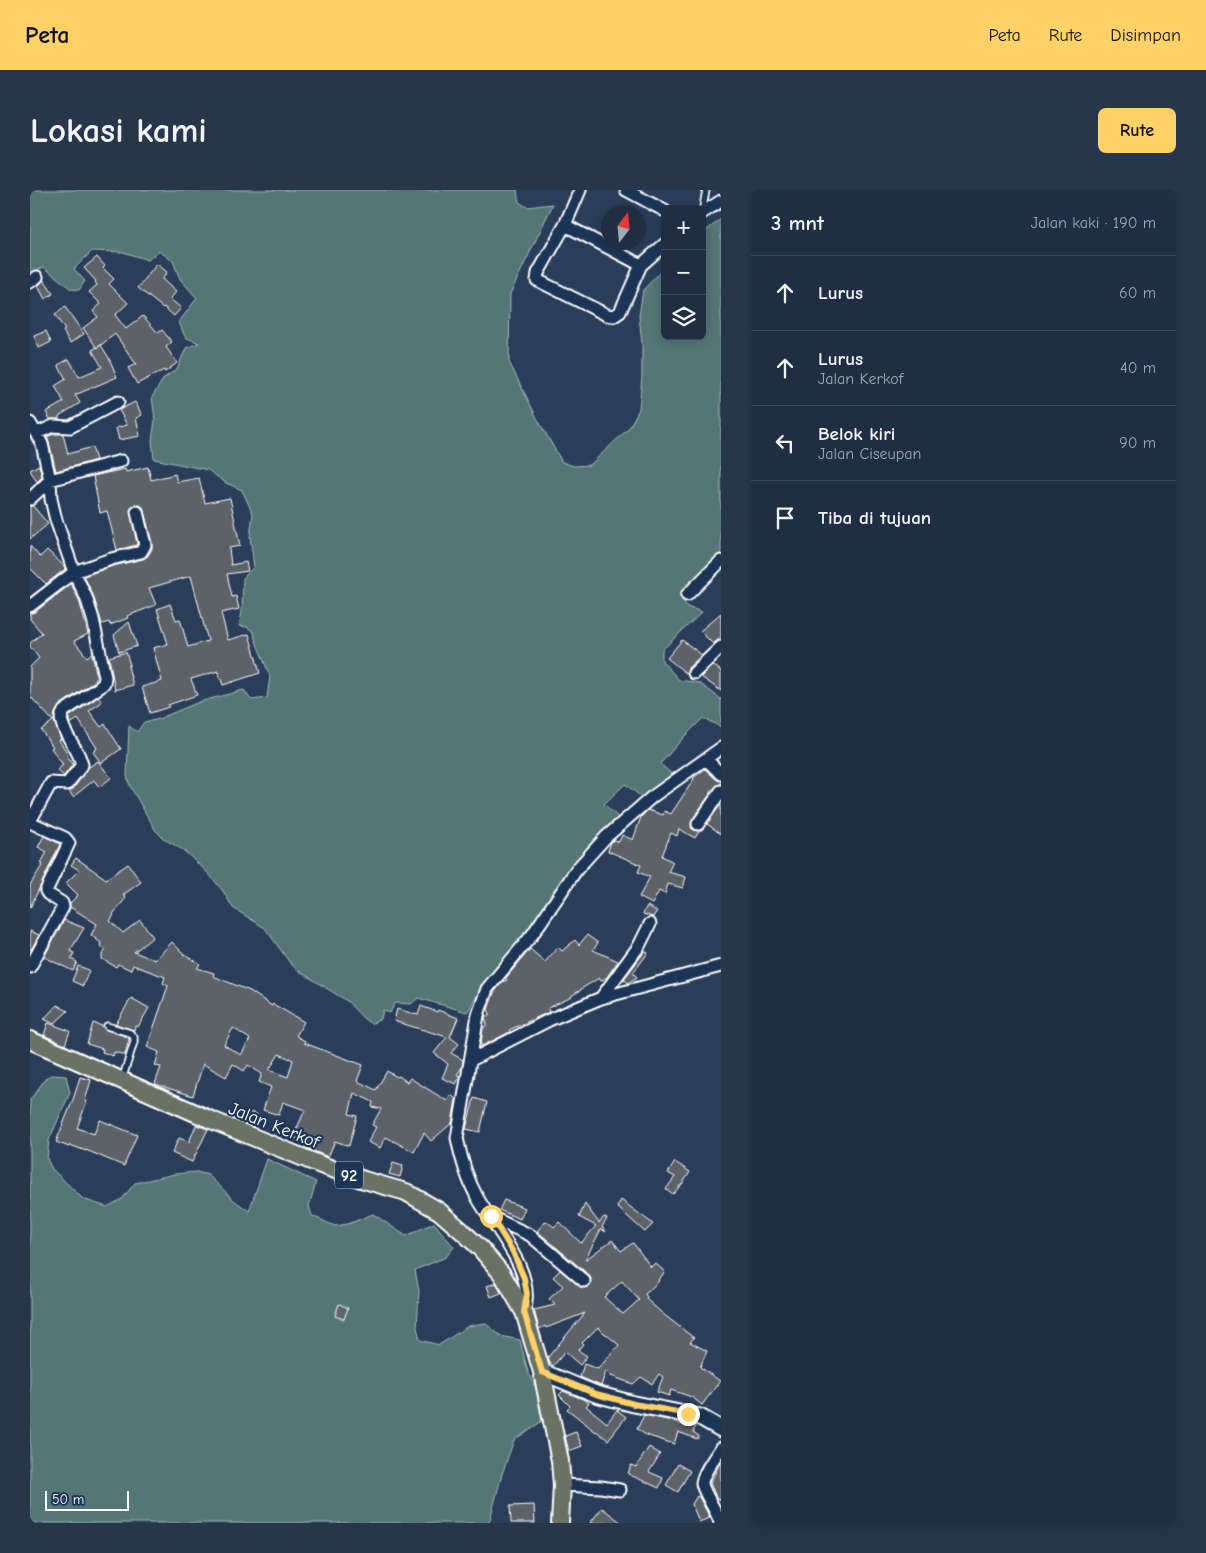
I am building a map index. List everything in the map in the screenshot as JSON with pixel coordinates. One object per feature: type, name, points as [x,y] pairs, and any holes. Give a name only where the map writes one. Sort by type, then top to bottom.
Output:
[{"type":"main road","name":"Jalan Kerkof","points":[[30,1040],[209,1120],[322,1165],[406,1192],[439,1211],[480,1248],[502,1274],[524,1312],[542,1372],[560,1461],[562,1485],[560,1523]]},
{"type":"main road","points":[[542,1372],[596,1394],[634,1404],[700,1417],[721,1429]]},
{"type":"street","points":[[580,190],[565,225],[538,273],[538,280],[607,315],[614,316],[620,312],[641,266],[661,248]]},
{"type":"street","points":[[626,190],[661,209]]},
{"type":"street","points":[[706,210],[721,201]]},
{"type":"street","points":[[565,225],[641,266]]},
{"type":"street","points":[[37,433],[53,426],[70,427],[118,402]]},
{"type":"street","points":[[30,423],[42,444],[56,520],[93,619],[105,677],[104,683],[100,687],[64,711],[61,716],[62,722],[76,747],[82,765],[66,784],[51,783],[32,818],[32,823],[65,838],[69,843],[46,891],[62,903],[63,907],[30,967]]},
{"type":"street","points":[[30,500],[50,480],[121,461]]},
{"type":"street","points":[[30,606],[74,572],[111,559],[141,552],[145,545],[137,512]]},
{"type":"street","points":[[687,595],[721,561]]},
{"type":"street","points":[[694,674],[721,647]]},
{"type":"street","points":[[524,1312],[527,1294],[524,1278],[513,1252],[477,1197],[460,1154],[457,1138],[478,1015],[487,989],[532,935],[577,869],[606,837],[652,798],[721,748]]},
{"type":"street","points":[[706,758],[721,774]]},
{"type":"street","points":[[698,824],[721,791]]},
{"type":"street","points":[[601,998],[639,946],[650,924]]},
{"type":"street","points":[[471,1060],[549,1020],[601,998],[721,966]]},
{"type":"street","points":[[491,1216],[530,1235],[584,1281]]},
{"type":"street","points":[[720,1523],[702,1483],[708,1468],[721,1448]]},
{"type":"street","points":[[562,1485],[620,1490]]},
{"type":"lane","points":[[703,205],[706,190]]},
{"type":"lane","points":[[107,1026],[130,1033],[134,1037],[121,1081]]},
{"type":"green space","points":[[30,190],[517,190],[519,202],[527,207],[553,204],[510,294],[509,362],[562,462],[574,466],[590,465],[629,428],[639,409],[642,343],[639,316],[643,290],[661,271],[661,340],[706,340],[706,231],[721,219],[721,553],[679,594],[687,607],[702,612],[662,650],[662,661],[679,680],[699,683],[721,699],[721,727],[703,718],[660,764],[672,774],[643,798],[625,784],[604,804],[622,821],[534,922],[503,966],[477,996],[467,1012],[418,998],[411,1004],[395,1003],[390,1013],[383,1010],[381,1019],[371,1024],[347,1001],[299,971],[290,963],[265,928],[233,908],[223,891],[207,872],[183,850],[164,839],[156,831],[130,786],[127,776],[129,726],[137,732],[144,722],[156,720],[199,702],[244,690],[251,700],[267,698],[270,676],[254,632],[247,627],[239,626],[242,612],[243,578],[254,567],[250,536],[253,514],[242,490],[226,483],[208,470],[154,459],[152,441],[155,420],[152,397],[164,378],[177,369],[186,348],[199,343],[185,337],[179,322],[197,298],[180,279],[173,261],[159,251],[148,260],[123,252],[92,251],[74,269],[85,281],[79,290],[71,289],[44,267],[30,273]]},
{"type":"green space","points":[[51,1075],[66,1076],[70,1093],[49,1140],[47,1159],[52,1169],[83,1199],[107,1207],[122,1199],[135,1183],[175,1174],[197,1172],[208,1175],[235,1201],[249,1211],[267,1159],[316,1182],[309,1206],[312,1216],[335,1226],[348,1224],[373,1214],[406,1236],[434,1223],[454,1247],[446,1257],[415,1270],[419,1291],[417,1327],[420,1340],[439,1345],[468,1326],[485,1323],[501,1336],[520,1340],[528,1372],[544,1404],[541,1422],[514,1440],[502,1474],[489,1523],[30,1523],[30,1100],[46,1078]]},
{"type":"building","points":[[97,257],[105,266],[103,268],[114,279],[109,284],[128,303],[115,315],[126,329],[143,316],[158,333],[162,330],[172,342],[166,347],[177,363],[165,372],[164,370],[137,384],[128,368],[136,364],[115,334],[97,348],[83,328],[98,317],[93,311],[101,304],[89,292],[97,285],[96,281],[84,268]]},
{"type":"building","points":[[157,264],[167,272],[162,279],[176,292],[170,299],[181,308],[174,316],[138,288]]},
{"type":"building","points":[[44,280],[53,294],[45,299],[38,286]]},
{"type":"building","points":[[65,307],[84,334],[70,343],[63,331],[65,330],[55,315]]},
{"type":"building","points":[[46,331],[51,342],[39,348],[34,336]]},
{"type":"building","points":[[101,345],[117,377],[75,395],[80,403],[59,416],[59,419],[50,419],[46,412],[64,402],[55,386],[66,379],[58,365],[69,359],[79,377],[102,367],[92,350]]},
{"type":"building","points":[[135,402],[142,415],[136,418],[140,436],[119,440],[116,428],[127,425],[119,410]]},
{"type":"building","points":[[54,434],[63,434],[68,454],[92,447],[96,460],[56,471],[47,437]]},
{"type":"building","points":[[39,465],[42,477],[37,482],[30,470]]},
{"type":"building","points":[[148,467],[151,480],[175,474],[177,482],[199,478],[205,503],[230,498],[240,546],[229,548],[231,565],[246,562],[248,571],[227,574],[232,597],[236,596],[239,609],[221,613],[228,640],[249,634],[260,673],[223,685],[218,671],[191,679],[197,695],[150,713],[142,687],[162,681],[153,648],[168,644],[157,609],[170,604],[176,620],[180,619],[188,647],[208,641],[191,576],[149,588],[156,605],[110,625],[109,622],[102,624],[93,595],[84,576],[148,556],[152,549],[152,543],[143,507],[135,505],[130,510],[137,544],[117,550],[107,511],[100,513],[93,476],[125,469],[126,472]]},
{"type":"building","points":[[30,506],[33,506],[48,524],[30,539]]},
{"type":"building","points":[[30,546],[40,557],[47,550],[65,569],[46,584],[30,568]]},
{"type":"building","points":[[71,584],[79,600],[88,634],[74,641],[87,657],[92,653],[97,677],[95,681],[60,705],[55,713],[54,721],[61,739],[59,740],[68,754],[66,756],[73,764],[64,776],[57,770],[63,765],[41,730],[53,721],[30,696],[30,667],[39,658],[30,647],[30,643],[42,633],[30,619],[30,613],[35,612]]},
{"type":"building","points":[[721,613],[721,637],[713,644],[700,631]]},
{"type":"building","points":[[129,622],[137,646],[119,652],[114,635]]},
{"type":"building","points":[[682,640],[702,655],[688,668],[687,674],[667,658]]},
{"type":"building","points":[[126,652],[133,685],[115,690],[109,657]]},
{"type":"building","points":[[713,665],[721,671],[721,691],[701,677]]},
{"type":"building","points":[[98,697],[102,702],[89,711],[101,727],[105,724],[121,749],[101,763],[93,752],[97,748],[78,719],[70,724],[69,719],[70,716]]},
{"type":"building","points":[[98,761],[111,778],[99,787],[94,780],[73,797],[69,791],[73,789],[89,767]]},
{"type":"building","points":[[705,769],[721,781],[721,784],[715,787],[692,820],[691,828],[699,831],[695,838],[679,829],[677,836],[671,833],[662,856],[673,862],[668,872],[686,877],[683,888],[668,884],[665,894],[659,891],[652,904],[639,897],[650,877],[638,872],[641,865],[608,851],[611,842],[614,840],[619,842],[622,835],[633,840],[641,817],[648,810],[663,815],[664,811],[671,814],[693,778]]},
{"type":"building","points":[[721,804],[721,834],[707,824]]},
{"type":"building","points":[[44,836],[60,844],[30,908],[30,885],[43,864],[41,863],[47,852],[38,847]]},
{"type":"building","points":[[76,858],[106,879],[128,864],[141,882],[123,895],[126,898],[113,914],[110,921],[123,933],[140,920],[153,937],[134,952],[155,960],[172,942],[184,954],[200,964],[197,968],[214,973],[213,976],[250,991],[272,1006],[273,1004],[304,1022],[296,1036],[305,1041],[304,1043],[363,1065],[357,1081],[376,1090],[387,1071],[407,1082],[410,1078],[447,1101],[451,1095],[456,1099],[452,1123],[431,1141],[424,1133],[414,1152],[386,1137],[380,1148],[368,1142],[376,1127],[372,1125],[381,1109],[372,1107],[373,1102],[354,1093],[349,1114],[357,1116],[349,1146],[335,1141],[328,1157],[305,1147],[306,1143],[293,1137],[305,1110],[283,1102],[279,1115],[263,1110],[271,1087],[259,1082],[262,1074],[248,1065],[244,1071],[233,1064],[226,1077],[203,1064],[193,1096],[155,1084],[161,1067],[155,1066],[159,1052],[147,1047],[168,986],[163,983],[165,977],[133,965],[131,970],[118,964],[116,967],[102,959],[102,955],[106,950],[91,935],[97,924],[70,907],[70,903],[78,895],[66,883],[79,870],[71,865]],"holes":[[[233,1028],[250,1039],[241,1055],[224,1045]],[[279,1054],[293,1060],[288,1077],[269,1070]]]},
{"type":"building","points":[[647,906],[657,911],[653,917],[643,914]]},
{"type":"building","points":[[64,920],[84,928],[70,951],[74,953],[71,959],[77,962],[73,971],[44,957]]},
{"type":"building","points":[[30,931],[39,935],[31,950],[30,949]]},
{"type":"building","points":[[587,935],[598,943],[593,950],[618,961],[607,977],[601,981],[599,978],[572,997],[548,1008],[549,1012],[509,1030],[510,1032],[482,1046],[483,1028],[487,1025],[485,1017],[490,1014],[488,1009],[494,993],[502,982],[507,980],[506,978],[530,949],[545,962],[558,947],[562,951],[575,940],[579,945]]},
{"type":"building","points":[[645,951],[648,953],[633,973],[637,977],[628,983],[624,979]]},
{"type":"building","points":[[78,966],[89,970],[83,986],[72,981]]},
{"type":"building","points":[[131,998],[149,1008],[138,1027],[135,1026],[134,1030],[116,1024]]},
{"type":"building","points":[[57,1005],[68,1011],[54,1024],[44,1019]]},
{"type":"building","points":[[421,1006],[458,1018],[450,1037],[459,1044],[451,1053],[463,1060],[462,1067],[457,1075],[460,1076],[456,1084],[442,1078],[448,1064],[434,1053],[447,1037],[394,1021],[397,1009],[418,1015]]},
{"type":"building","points":[[48,1023],[70,1031],[65,1045],[44,1035]]},
{"type":"building","points":[[93,1023],[102,1026],[106,1030],[128,1037],[125,1055],[114,1052],[113,1056],[102,1052],[103,1049],[87,1044]]},
{"type":"building","points":[[80,1077],[91,1080],[85,1101],[87,1101],[77,1128],[94,1134],[100,1120],[137,1135],[124,1166],[86,1150],[56,1142]]},
{"type":"building","points":[[474,1098],[487,1102],[480,1132],[466,1129]]},
{"type":"building","points":[[248,1112],[257,1114],[254,1127],[245,1123]]},
{"type":"building","points":[[196,1125],[208,1129],[192,1162],[172,1153],[179,1138],[189,1142]]},
{"type":"building","points":[[675,1162],[690,1172],[673,1194],[666,1189],[675,1177],[668,1173]]},
{"type":"building","points":[[393,1163],[403,1166],[400,1177],[389,1174]]},
{"type":"building","points":[[504,1200],[525,1208],[520,1219],[499,1210]]},
{"type":"building","points":[[621,1200],[653,1224],[645,1232],[617,1207]]},
{"type":"building","points":[[585,1204],[599,1223],[604,1217],[607,1219],[602,1227],[606,1232],[601,1229],[585,1260],[612,1240],[621,1251],[633,1243],[651,1267],[655,1263],[665,1272],[659,1281],[645,1294],[646,1299],[694,1338],[690,1342],[707,1351],[700,1367],[720,1381],[702,1405],[692,1397],[671,1390],[669,1396],[657,1392],[663,1377],[659,1374],[652,1384],[641,1377],[633,1384],[611,1376],[606,1371],[601,1386],[580,1377],[584,1364],[598,1369],[619,1345],[598,1327],[582,1343],[578,1350],[587,1356],[580,1365],[565,1352],[553,1366],[550,1363],[548,1357],[585,1313],[539,1329],[534,1310],[555,1305],[549,1299],[563,1286],[553,1277],[560,1270],[582,1288],[589,1286],[591,1279],[589,1275],[537,1231],[546,1221],[554,1227],[559,1222],[581,1243],[596,1226],[579,1217]],"holes":[[[622,1281],[639,1300],[623,1314],[604,1297]]]},
{"type":"building","points":[[496,1283],[501,1293],[491,1297],[487,1286]]},
{"type":"building","points":[[339,1304],[348,1308],[344,1319],[335,1316]]},
{"type":"building","points":[[563,1391],[585,1400],[589,1403],[586,1406],[607,1423],[617,1410],[626,1417],[608,1440],[567,1409],[570,1406],[559,1395]]},
{"type":"building","points":[[644,1415],[677,1422],[681,1425],[682,1423],[696,1426],[693,1432],[699,1436],[697,1439],[678,1432],[674,1444],[646,1435],[637,1429]]},
{"type":"building","points":[[576,1432],[582,1446],[569,1451],[565,1436]]},
{"type":"building","points":[[649,1447],[660,1454],[649,1472],[663,1478],[659,1488],[628,1474],[631,1465],[636,1467]]},
{"type":"building","points":[[721,1461],[721,1500],[716,1497],[710,1483]]},
{"type":"building","points":[[678,1464],[690,1471],[678,1492],[666,1485]]},
{"type":"building","points":[[697,1496],[710,1518],[699,1522],[692,1504]]},
{"type":"building","points":[[534,1505],[535,1523],[511,1523],[510,1506]]},
{"type":"building","points":[[602,1508],[622,1523],[590,1523]]},
{"type":"route","points":[[491,1216],[513,1252],[524,1278],[527,1294],[527,1304],[524,1312],[542,1372],[596,1394],[634,1404],[688,1414]]}]
